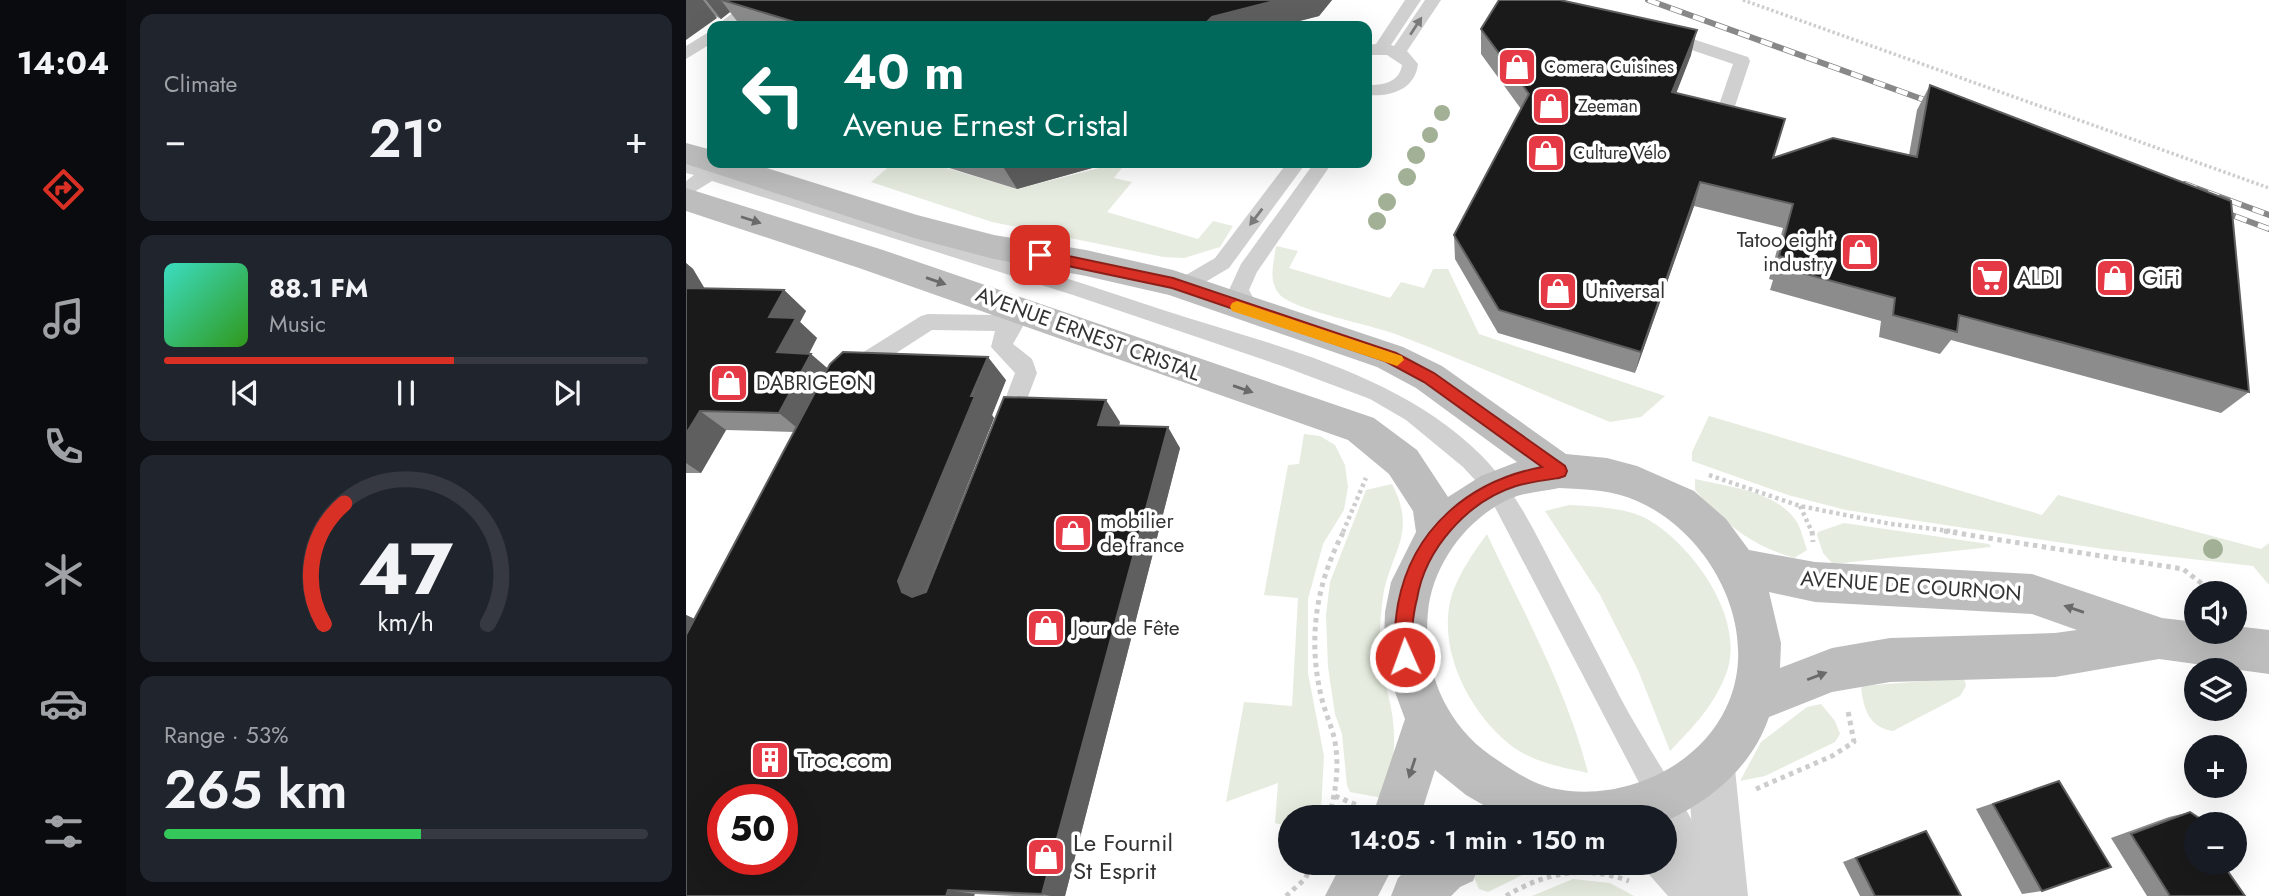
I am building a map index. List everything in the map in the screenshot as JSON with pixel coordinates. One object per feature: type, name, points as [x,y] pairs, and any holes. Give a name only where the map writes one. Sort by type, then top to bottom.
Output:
[{"type":"main road","points":[[686,153],[705,169],[914,226],[994,247],[1086,263],[1173,283],[1251,312],[1390,357],[1429,377],[1559,471]]},
{"type":"main road","name":"AVENUE ERNEST CRISTAL","points":[[686,199],[872,258],[1017,320],[1361,429],[1404,462],[1433,506],[1437,534]]},
{"type":"main road","points":[[1532,805],[1471,771],[1442,745],[1413,689],[1405,657],[1404,620],[1410,586],[1421,559],[1437,534],[1465,506],[1496,487],[1515,480],[1559,471],[1599,472],[1627,479],[1654,489],[1702,521],[1738,567],[1755,609],[1761,654],[1754,700],[1737,737],[1730,781],[1652,805]]},
{"type":"main road","name":"AVENUE DE COURNON","points":[[1738,567],[1815,582],[2032,594],[2162,639],[2269,652]]},
{"type":"main road","name":"AVENUE DE COURNON","points":[[1754,700],[1832,670],[1890,660],[2054,655],[2162,639]]},
{"type":"main road","points":[[1400,805],[1427,719]]},
{"type":"main road","points":[[1350,896],[1363,875]]},
{"type":"main road","points":[[1416,896],[1436,875]]},
{"type":"street","points":[[1723,896],[1730,781]]},
{"type":"street","points":[[1676,875],[1685,877],[1694,896]]},
{"type":"lane","points":[[731,21],[759,0]]},
{"type":"lane","points":[[1372,92],[1392,88],[1406,78],[1410,64],[1398,53],[1374,49],[1413,0]]},
{"type":"lane","points":[[1398,53],[1433,0]]},
{"type":"lane","points":[[1652,31],[1742,61],[1730,102]]},
{"type":"lane","points":[[686,54],[707,39]]},
{"type":"lane","points":[[1173,283],[1190,282],[1222,263],[1293,168]]},
{"type":"lane","points":[[1251,312],[1239,290],[1248,269],[1319,168]]},
{"type":"lane","points":[[686,190],[705,169],[1080,290],[1378,393],[1414,413],[1471,460],[1496,487],[1521,530],[1617,718],[1638,805]]},
{"type":"lane","points":[[838,392],[844,379],[858,365],[893,346],[928,322],[996,323],[1017,320]]},
{"type":"lane","points":[[997,449],[1026,373],[1024,365],[1002,347],[1003,337],[1017,320]]},
{"type":"lane","points":[[1677,846],[1702,871],[1709,896]]},
{"type":"path","points":[[1743,0],[2269,188]]},
{"type":"path","points":[[1699,472],[1800,506],[1891,524],[1972,534],[2183,569],[2198,581]]},
{"type":"path","points":[[1332,805],[1337,764],[1334,739],[1318,682],[1315,637],[1318,601],[1324,572],[1338,537],[1355,509],[1360,485],[1374,475]]},
{"type":"path","points":[[1800,506],[1812,527],[1814,554]]},
{"type":"path","points":[[1730,781],[1777,776],[1841,753],[1854,742],[1847,707]]},
{"type":"path","points":[[1286,896],[1307,875]]},
{"type":"path","points":[[1507,896],[1529,881],[1551,875]]},
{"type":"shaded area","points":[[887,168],[946,168],[1017,189],[1099,168],[1122,168],[1114,178],[1132,182],[1107,212],[1198,239],[1213,221],[1233,226],[1220,247],[1184,258],[1163,257],[992,222],[871,182]]},
{"type":"shaded area","points":[[1276,246],[1298,251],[1289,268],[1390,298],[1401,282],[1424,288],[1433,269],[1448,269],[1479,334],[1665,396],[1641,417],[1610,422],[1398,335],[1290,302],[1281,296],[1274,285],[1272,272]]},
{"type":"shaded area","points":[[1709,416],[2042,515],[2058,495],[2261,549],[2269,543],[2269,585],[2253,566],[2103,549],[1846,510],[1788,495],[1692,461],[1692,452]]},
{"type":"shaded area","points":[[1304,434],[1320,436],[1335,445],[1345,465],[1348,487],[1344,510],[1323,544],[1308,599],[1308,673],[1324,756],[1321,805],[1278,805],[1278,824],[1275,823],[1278,783],[1226,802],[1244,702],[1292,706],[1298,598],[1264,595],[1288,465],[1299,464]]},
{"type":"shaded area","points":[[1695,479],[1752,492],[1779,504],[1798,524],[1807,550],[1794,558],[1751,540],[1706,502],[1695,490]]},
{"type":"shaded area","points":[[1392,484],[1403,516],[1400,542],[1386,581],[1380,623],[1381,658],[1394,727],[1394,752],[1382,798],[1350,792],[1347,785],[1342,734],[1335,714],[1328,667],[1326,615],[1330,582],[1366,490]]},
{"type":"shaded area","points":[[1569,505],[1620,510],[1647,519],[1682,547],[1698,565],[1722,608],[1729,631],[1731,653],[1726,674],[1709,706],[1670,751],[1638,670],[1600,595],[1545,511]]},
{"type":"shaded area","points":[[1844,523],[1989,544],[1991,547],[1833,564],[1823,553],[1817,535],[1818,532]]},
{"type":"shaded area","points":[[1487,534],[1556,681],[1588,773],[1536,759],[1508,743],[1480,713],[1459,676],[1448,635],[1448,614],[1459,578]]},
{"type":"shaded area","points":[[1964,678],[1966,686],[1960,696],[1893,731],[1878,726],[1869,716],[1863,702],[1861,686]]},
{"type":"shaded area","points":[[1821,704],[1835,721],[1840,734],[1835,742],[1765,776],[1740,781],[1761,742],[1807,707]]},
{"type":"shaded area","points":[[1473,875],[1523,875],[1488,892],[1479,889]]},
{"type":"shaded area","points":[[1573,879],[1610,883],[1634,896],[1532,896]]},
{"type":"building","points":[[722,0],[1278,0],[1212,17],[1208,21],[791,21]]},
{"type":"building","points":[[1499,0],[1560,0],[1697,30],[1672,92],[1785,119],[1773,158],[1833,138],[1917,157],[1930,85],[2231,201],[2249,392],[1959,315],[1957,332],[1893,315],[1895,298],[1780,267],[1783,257],[1779,256],[1793,204],[1700,182],[1641,352],[1499,310],[1454,235],[1529,94],[1481,29]]},
{"type":"building","points":[[686,288],[784,290],[769,317],[796,318],[777,352],[811,354],[779,413],[700,411],[686,434]]},
{"type":"building","points":[[843,352],[988,357],[971,396],[975,396],[898,581],[902,592],[912,597],[926,592],[1004,397],[1106,400],[1098,425],[1168,427],[1042,894],[948,890],[946,896],[686,896],[686,635],[830,364]]},
{"type":"building","points":[[2059,781],[2111,867],[2042,891],[1993,804]]},
{"type":"building","points":[[2184,814],[2184,875],[2230,875],[2245,896],[2170,896],[2131,834]]},
{"type":"building","points":[[1926,831],[1961,896],[1875,896],[1856,858]]},
{"type":"railway","points":[[1648,0],[1941,106]]},
{"type":"railway","points":[[2185,184],[2269,215]]},
{"type":"railway","points":[[2213,208],[2269,229]]},
{"type":"slow traffic","points":[[1237,307],[1397,360]]},
{"type":"place","name":"Comera Cuisines","points":[[1517,67]]},
{"type":"place","name":"Zeeman","points":[[1551,106]]},
{"type":"place","name":"Culture Vélo","points":[[1546,153]]},
{"type":"place","name":"Tatoo eight industry","points":[[1860,252]]},
{"type":"place","name":"ALDI","points":[[1990,278]]},
{"type":"place","name":"GiFi","points":[[2115,278]]},
{"type":"place","name":"Universal","points":[[1558,291]]},
{"type":"place","name":"DABRIGEON","points":[[729,383]]},
{"type":"place","name":"mobilier de france","points":[[1073,533]]},
{"type":"place","name":"Jour de Fête","points":[[1046,628]]},
{"type":"place","name":"Troc.com","points":[[770,760]]},
{"type":"place","name":"Le Fournil St Esprit","points":[[1046,857]]},
{"type":"route","points":[[1040,255],[1173,283],[1251,312],[1390,357],[1429,377],[1559,471],[1515,480],[1496,487],[1465,506],[1437,534],[1421,559],[1410,586],[1404,620],[1405,657]]}]
